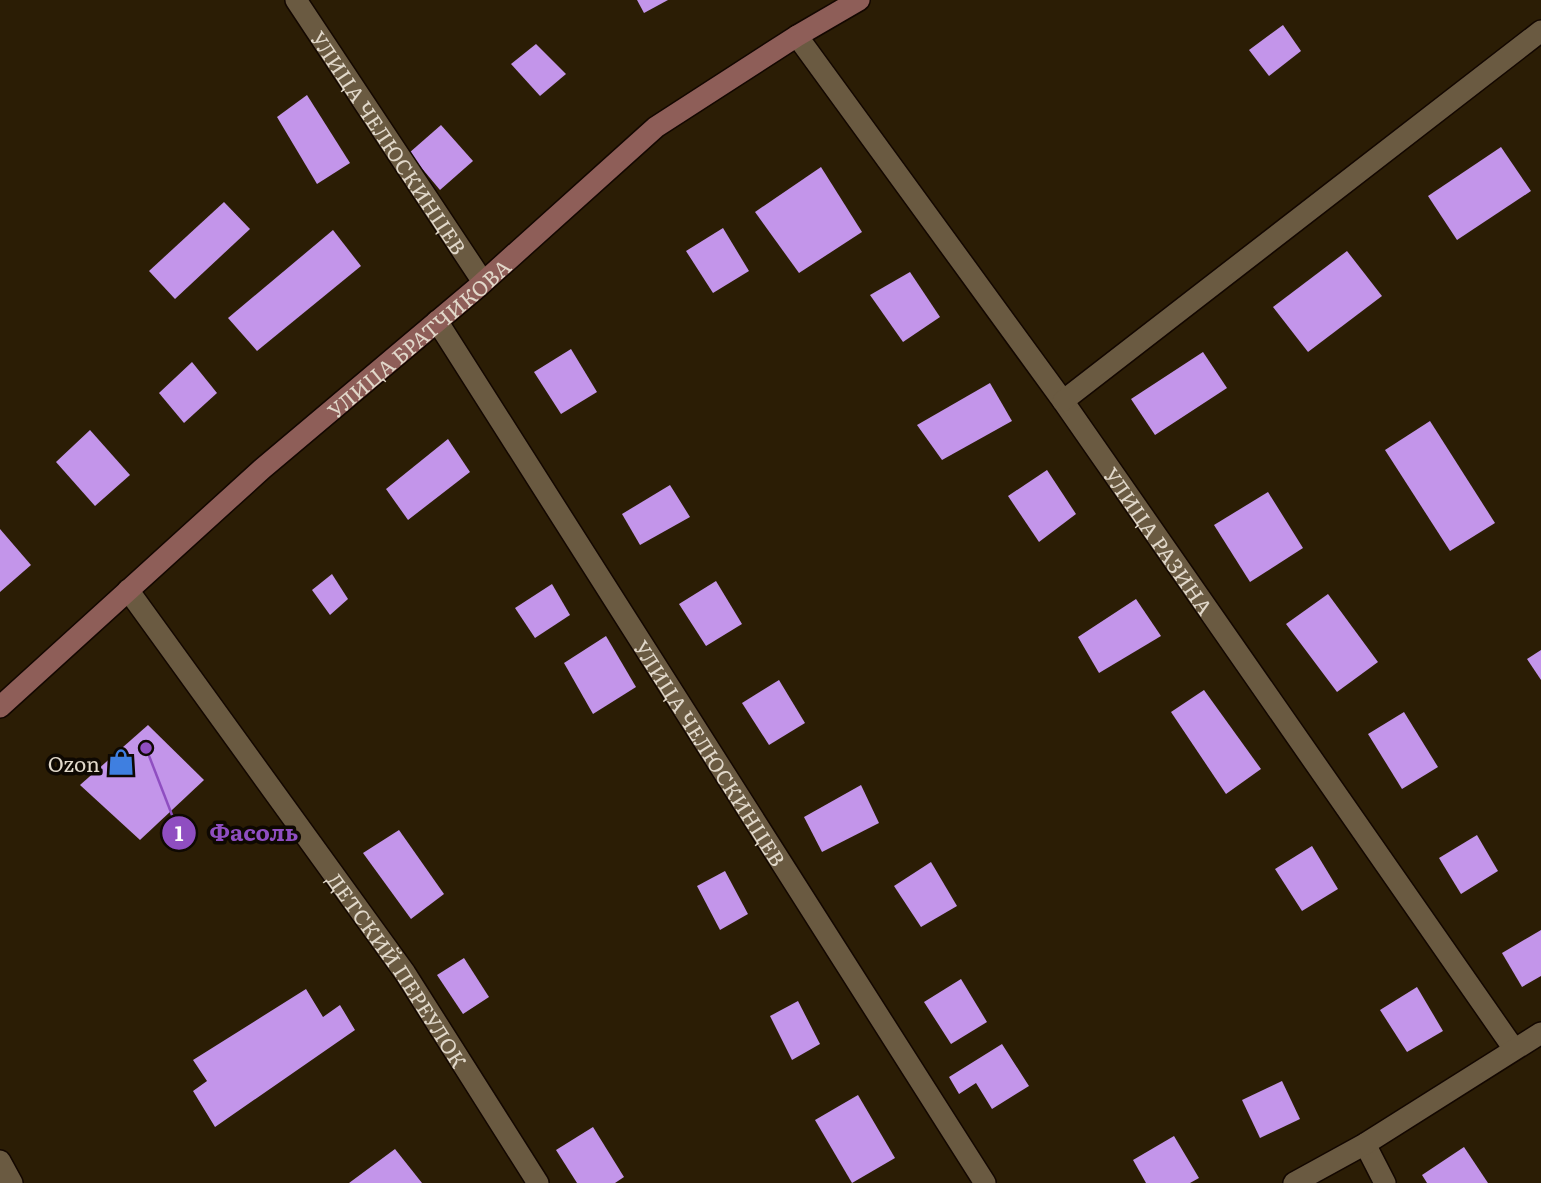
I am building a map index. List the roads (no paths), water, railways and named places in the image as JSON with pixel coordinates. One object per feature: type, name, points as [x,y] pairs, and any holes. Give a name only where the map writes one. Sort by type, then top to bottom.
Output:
[{"type":"main road","name":"УЛИЦА БРАТЧИКОВА","points":[[0,707],[262,469],[483,282],[656,127],[797,36],[859,0]]},
{"type":"street","name":"УЛИЦА ЧЕЛЮСКИНЦЕВ","points":[[296,0],[483,282]]},
{"type":"street","points":[[1063,401],[1541,31]]},
{"type":"street","name":"УЛИЦА РАЗИНА","points":[[797,36],[1063,401],[1514,1049]]},
{"type":"street","name":"УЛИЦА ЧЕЛЮСКИНЦЕВ","points":[[437,321],[985,1183]]},
{"type":"street","name":"ДЕТСКИЙ ПЕРЕУЛОК","points":[[128,590],[405,973],[538,1183]]},
{"type":"street","points":[[1294,1183],[1365,1144],[1541,1033]]},
{"type":"street","points":[[1365,1144],[1385,1183]]},
{"type":"street","points":[[0,1161],[12,1183]]},
{"type":"place","name":"Фасоль","points":[[146,748]]},
{"type":"place","name":"Ozon","points":[[121,762]]}]
